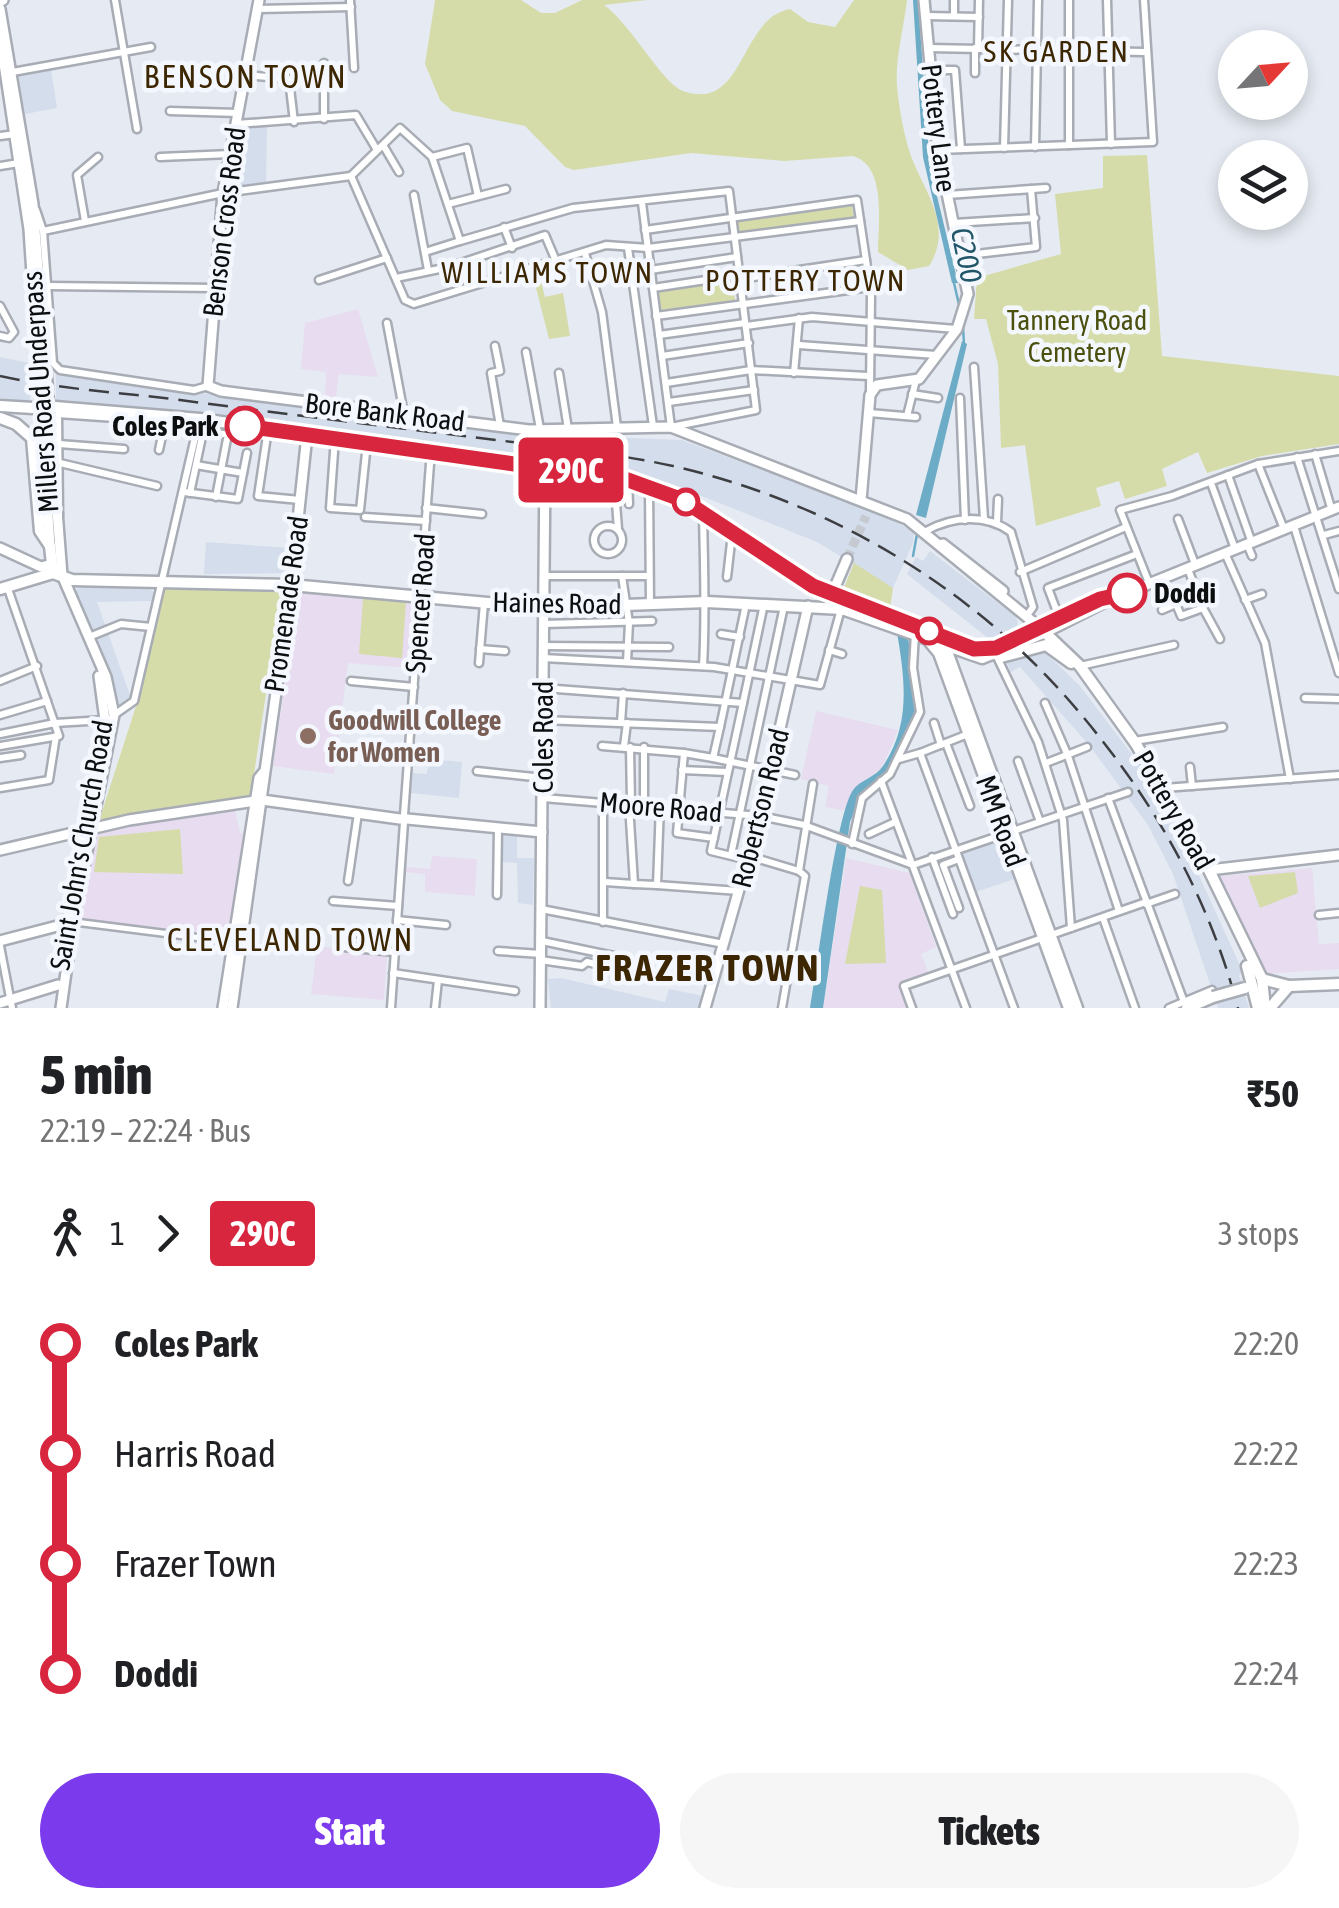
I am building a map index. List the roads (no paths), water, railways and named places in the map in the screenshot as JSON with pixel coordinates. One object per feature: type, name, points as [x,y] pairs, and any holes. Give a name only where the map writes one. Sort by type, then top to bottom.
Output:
[{"type":"main road","points":[[0,406],[55,407],[199,421],[614,476],[683,500],[813,586],[943,641]]},
{"type":"main road","points":[[0,418],[16,424],[32,438],[40,530],[50,546],[54,569],[4,587]]},
{"type":"main road","name":"Haines Road","points":[[54,569],[72,580],[292,585],[543,608],[707,602],[842,609],[907,627],[982,658],[997,656]]},
{"type":"main road","points":[[808,606],[813,586]]},
{"type":"main road","name":"MM Road","points":[[907,627],[938,654],[1009,829]]},
{"type":"main road","points":[[997,656],[1043,629]]},
{"type":"main road","name":"Haines Road","points":[[943,641],[991,650],[1043,629]]},
{"type":"main road","name":"Pottery Road","points":[[1043,629],[1078,664],[1164,788],[1210,871],[1264,1008]]},
{"type":"main road","name":"MM Road","points":[[943,641],[1069,1008]]},
{"type":"main road","points":[[997,656],[1046,644],[1069,662],[1078,664]]},
{"type":"main road","points":[[1185,830],[1253,984]]},
{"type":"main road","name":"MM Road","points":[[1046,937],[1076,1008]]},
{"type":"main road","points":[[1186,1005],[1253,984],[1339,984]]},
{"type":"main road","points":[[1264,1008],[1289,986]]},
{"type":"street","points":[[114,0],[137,128]]},
{"type":"street","name":"Pottery Lane","points":[[916,379],[957,329],[968,294],[938,150],[924,0]]},
{"type":"street","points":[[954,0],[954,16]]},
{"type":"street","points":[[975,74],[979,0]]},
{"type":"street","points":[[1004,148],[1008,0]]},
{"type":"street","points":[[1035,147],[1038,0]]},
{"type":"street","points":[[1069,0],[1069,146]]},
{"type":"street","points":[[1107,0],[1111,144]]},
{"type":"street","points":[[938,150],[1153,142],[1144,52],[1144,0]]},
{"type":"street","points":[[1,4],[9,73]]},
{"type":"street","points":[[259,4],[350,4],[354,68]]},
{"type":"street","name":"Benson Cross Road","points":[[208,386],[223,193],[259,4]]},
{"type":"street","points":[[926,16],[978,17]]},
{"type":"street","points":[[0,37],[9,73]]},
{"type":"street","points":[[9,73],[151,47]]},
{"type":"street","points":[[928,48],[1144,52]]},
{"type":"street","points":[[324,63],[324,120]]},
{"type":"street","points":[[931,70],[955,70],[961,150]]},
{"type":"street","name":"Millers Road Underpass","points":[[9,73],[6,105],[16,134],[29,238],[50,546]]},
{"type":"street","name":"Millers Road Underpass","points":[[9,73],[33,204],[57,521],[54,569]]},
{"type":"street","points":[[246,75],[288,78],[294,122]]},
{"type":"street","points":[[170,111],[294,122],[356,115],[398,172]]},
{"type":"street","points":[[42,230],[223,193],[352,176],[400,128],[432,158],[460,241]]},
{"type":"street","points":[[0,136],[16,134]]},
{"type":"street","points":[[432,158],[467,148],[478,196]]},
{"type":"street","points":[[160,157],[230,154]]},
{"type":"street","points":[[86,221],[77,175],[98,157]]},
{"type":"street","points":[[0,166],[19,162]]},
{"type":"street","points":[[352,176],[405,300],[414,304],[606,246],[648,248],[860,221]]},
{"type":"street","points":[[947,195],[1046,188]]},
{"type":"street","points":[[448,204],[506,189]]},
{"type":"street","points":[[960,256],[1036,247],[1032,189]]},
{"type":"street","points":[[425,252],[573,208],[729,191],[756,410],[672,427],[642,202]]},
{"type":"street","points":[[414,195],[428,270]]},
{"type":"street","points":[[645,230],[858,200],[871,320],[866,516]]},
{"type":"street","name":"Bore Bank Road","points":[[33,204],[42,230],[54,364],[60,370],[194,390],[208,386],[540,430],[672,427],[844,493]]},
{"type":"street","points":[[953,224],[1035,218]]},
{"type":"street","points":[[504,227],[512,248]]},
{"type":"street","points":[[396,278],[512,248],[545,235],[556,261]]},
{"type":"street","points":[[628,248],[653,426]]},
{"type":"street","points":[[585,252],[602,312],[617,427]]},
{"type":"street","points":[[650,270],[737,257]]},
{"type":"street","points":[[319,280],[387,258]]},
{"type":"street","points":[[653,288],[866,260]]},
{"type":"street","points":[[48,286],[215,288]]},
{"type":"street","points":[[656,316],[870,287]]},
{"type":"street","points":[[0,306],[14,332],[9,338],[0,336]]},
{"type":"street","points":[[794,374],[799,318]]},
{"type":"street","points":[[659,335],[799,318],[871,320],[957,329]]},
{"type":"street","points":[[387,323],[404,414]]},
{"type":"street","points":[[662,356],[749,343]]},
{"type":"street","points":[[799,345],[937,356]]},
{"type":"street","points":[[496,346],[500,371],[490,372],[500,426]]},
{"type":"street","points":[[526,352],[540,430]]},
{"type":"street","points":[[974,367],[984,519]]},
{"type":"street","points":[[666,384],[751,370],[868,376]]},
{"type":"street","points":[[559,373],[568,429]]},
{"type":"street","points":[[870,395],[877,384],[916,379],[907,416]]},
{"type":"street","points":[[669,402],[754,390]]},
{"type":"street","points":[[912,394],[938,398]]},
{"type":"street","points":[[960,398],[965,520]]},
{"type":"street","points":[[869,413],[916,418]]},
{"type":"street","points":[[57,521],[61,509],[58,414],[199,421],[187,492]]},
{"type":"street","points":[[159,450],[165,422]]},
{"type":"street","points":[[0,734],[110,718],[134,701],[162,580],[204,431],[226,427],[214,496]]},
{"type":"street","points":[[268,429],[258,496],[300,500]]},
{"type":"street","name":"Promenade Road","points":[[232,1008],[245,882],[292,585],[307,434]]},
{"type":"street","points":[[335,438],[330,508],[360,510],[367,442]]},
{"type":"street","points":[[59,444],[124,449]]},
{"type":"street","name":"Spencer Road","points":[[391,1008],[431,450]]},
{"type":"street","points":[[1149,584],[1120,510],[1211,483],[1258,464],[1339,451]]},
{"type":"street","points":[[187,492],[238,499],[248,453]]},
{"type":"street","points":[[1043,629],[1335,509],[1320,487],[1315,454]]},
{"type":"street","points":[[1297,457],[1338,584]]},
{"type":"street","points":[[60,463],[157,486]]},
{"type":"street","points":[[1258,464],[1289,528],[1339,673]]},
{"type":"street","points":[[196,465],[243,473]]},
{"type":"street","name":"Coles Road","points":[[540,1008],[546,466]]},
{"type":"street","points":[[1228,475],[1252,556]]},
{"type":"street","points":[[614,476],[622,551],[596,551],[596,529],[618,528]]},
{"type":"street","points":[[628,480],[628,504]]},
{"type":"street","points":[[1211,483],[1245,600],[1265,643],[1290,779]]},
{"type":"street","points":[[649,487],[650,604]]},
{"type":"street","name":"Pottery Road","points":[[844,493],[922,528],[1043,629]]},
{"type":"street","points":[[997,522],[998,499]]},
{"type":"street","points":[[426,508],[482,514]]},
{"type":"street","points":[[703,515],[702,588],[707,602],[703,666]]},
{"type":"street","points":[[365,516],[426,521]]},
{"type":"street","points":[[922,528],[942,522],[984,519],[1012,532],[1020,572],[1033,607],[1028,614]]},
{"type":"street","points":[[1178,519],[1203,608],[1220,639]]},
{"type":"street","points":[[1020,572],[1126,527]]},
{"type":"street","points":[[1324,535],[1339,531]]},
{"type":"street","points":[[727,577],[732,534]]},
{"type":"street","name":"Pottery Road","points":[[943,544],[1043,629]]},
{"type":"street","points":[[0,548],[54,569]]},
{"type":"street","points":[[1060,617],[1048,588],[1136,554]]},
{"type":"street","points":[[832,594],[847,559]]},
{"type":"street","name":"Saint John's Church Road","points":[[54,569],[106,677],[110,718],[69,923],[58,986],[59,1008]]},
{"type":"street","name":"Saint John's Church Road","points":[[54,569],[100,678],[110,718]]},
{"type":"street","points":[[543,576],[648,576]]},
{"type":"street","points":[[622,576],[629,622],[626,662]]},
{"type":"street","points":[[0,788],[48,780],[56,736],[37,666],[4,587]]},
{"type":"street","points":[[1245,600],[1262,594]]},
{"type":"street","points":[[1043,629],[1100,599],[1109,600]]},
{"type":"street","points":[[480,663],[484,602]]},
{"type":"street","points":[[713,758],[746,603]]},
{"type":"street","points":[[764,604],[712,850],[799,870],[805,876],[782,1008]]},
{"type":"street","points":[[1162,610],[1176,604],[1181,616],[1203,608]]},
{"type":"street","points":[[731,856],[785,605]]},
{"type":"street","name":"Robertson Road","points":[[705,1008],[760,816],[808,606]]},
{"type":"street","points":[[543,658],[703,666],[820,685],[842,609]]},
{"type":"street","points":[[543,624],[652,621]]},
{"type":"street","points":[[90,637],[120,624],[151,627]]},
{"type":"street","points":[[852,844],[862,798],[900,759],[920,712],[907,627]]},
{"type":"street","points":[[721,634],[740,637]]},
{"type":"street","points":[[1078,664],[1174,644]]},
{"type":"street","points":[[543,646],[669,647]]},
{"type":"street","points":[[480,649],[505,651]]},
{"type":"street","points":[[829,650],[842,654]]},
{"type":"street","points":[[997,656],[1046,764],[1060,812],[1068,852],[1070,928]]},
{"type":"street","points":[[0,682],[37,666]]},
{"type":"street","points":[[351,681],[414,687]]},
{"type":"street","points":[[543,688],[742,704]]},
{"type":"street","points":[[623,693],[634,884]]},
{"type":"street","points":[[1305,698],[1339,699]]},
{"type":"street","points":[[0,715],[47,701]]},
{"type":"street","points":[[1045,703],[1068,756],[1119,911]]},
{"type":"street","points":[[359,720],[411,721]]},
{"type":"street","points":[[543,720],[720,727]]},
{"type":"street","points":[[934,723],[970,806]]},
{"type":"street","points":[[1134,741],[1223,727]]},
{"type":"street","points":[[900,759],[969,733]]},
{"type":"street","points":[[0,746],[56,736]]},
{"type":"street","points":[[602,746],[730,758],[795,776]]},
{"type":"street","points":[[644,747],[644,804]]},
{"type":"street","points":[[1046,764],[1087,747]]},
{"type":"street","points":[[684,753],[677,833],[714,838]]},
{"type":"street","points":[[920,753],[1014,1008]]},
{"type":"street","points":[[0,758],[21,754]]},
{"type":"street","points":[[1018,762],[1039,819]]},
{"type":"street","points":[[1190,768],[1192,786]]},
{"type":"street","points":[[682,770],[727,772]]},
{"type":"street","points":[[477,771],[543,778]]},
{"type":"street","points":[[1164,788],[1339,775]]},
{"type":"street","points":[[881,781],[966,1008]]},
{"type":"street","points":[[799,870],[813,784]]},
{"type":"street","points":[[913,865],[1084,803],[1128,792]]},
{"type":"street","name":"Moore Road","points":[[543,798],[679,806],[760,816],[804,825],[913,865]]},
{"type":"street","points":[[1108,798],[1186,1005],[1169,1008]]},
{"type":"street","points":[[0,850],[86,830],[258,801],[542,832]]},
{"type":"street","points":[[603,802],[603,922]]},
{"type":"street","points":[[657,885],[660,805]]},
{"type":"street","points":[[348,881],[358,813]]},
{"type":"street","points":[[869,834],[896,822]]},
{"type":"street","points":[[497,895],[498,828]]},
{"type":"street","points":[[932,857],[956,911],[943,865],[959,859]]},
{"type":"street","points":[[1210,871],[1339,857]]},
{"type":"street","points":[[605,882],[739,891]]},
{"type":"street","points":[[912,1008],[904,986],[1174,894]]},
{"type":"street","points":[[333,901],[398,906]]},
{"type":"street","points":[[541,910],[724,944]]},
{"type":"street","points":[[1318,915],[1339,914]]},
{"type":"street","points":[[1103,918],[1135,1008]]},
{"type":"street","points":[[397,920],[446,924]]},
{"type":"street","points":[[58,986],[7,1004],[0,943],[69,923],[237,941]]},
{"type":"street","name":"Saint John's Church Road","points":[[59,1008],[69,923]]},
{"type":"street","points":[[356,933],[395,936]]},
{"type":"street","points":[[498,952],[624,970],[628,959],[542,940]]},
{"type":"street","name":"Promenade Road","points":[[223,1008],[237,941]]},
{"type":"street","points":[[344,947],[394,952]]},
{"type":"street","points":[[393,973],[515,991]]},
{"type":"street","points":[[435,1008],[438,980]]},
{"type":"water","points":[[913,0],[918,0],[930,167],[958,283],[952,283],[923,157]]},
{"type":"water","points":[[962,341],[967,344],[926,518],[916,515]]},
{"type":"water","points":[[897,633],[908,636],[917,707],[892,766],[862,794],[850,822],[823,1008],[810,1008],[834,859],[847,805],[853,790],[883,766],[902,718]]},
{"type":"waterway","name":"C200","points":[[954,283],[960,309]]},
{"type":"waterway","name":"C200","points":[[963,327],[964,344]]},
{"type":"waterway","name":"C200","points":[[913,556],[917,534]]},
{"type":"tunnel","points":[[847,559],[866,516]]},
{"type":"railway","points":[[0,376],[647,461],[731,482],[843,527],[896,556],[994,626],[1079,712],[1131,780],[1175,851],[1211,927],[1238,1008]]},
{"type":"place","name":"Coles Park","points":[[245,426]]},
{"type":"place","name":"Doddi","points":[[1127,593]]},
{"type":"place","name":"Goodwill College for Women","points":[[308,736]]},
{"type":"district","name":"SK GARDEN","points":[[1057,51]]},
{"type":"district","name":"BENSON TOWN","points":[[246,76]]},
{"type":"district","name":"WILLIAMS TOWN","points":[[548,272]]},
{"type":"district","name":"POTTERY TOWN","points":[[806,280]]},
{"type":"district","name":"CLEVELAND TOWN","points":[[291,939]]},
{"type":"district","name":"FRAZER TOWN","points":[[708,967]]},
{"type":"park label","name":"Tannery Road Cemetery","points":[[1077,336]]}]
